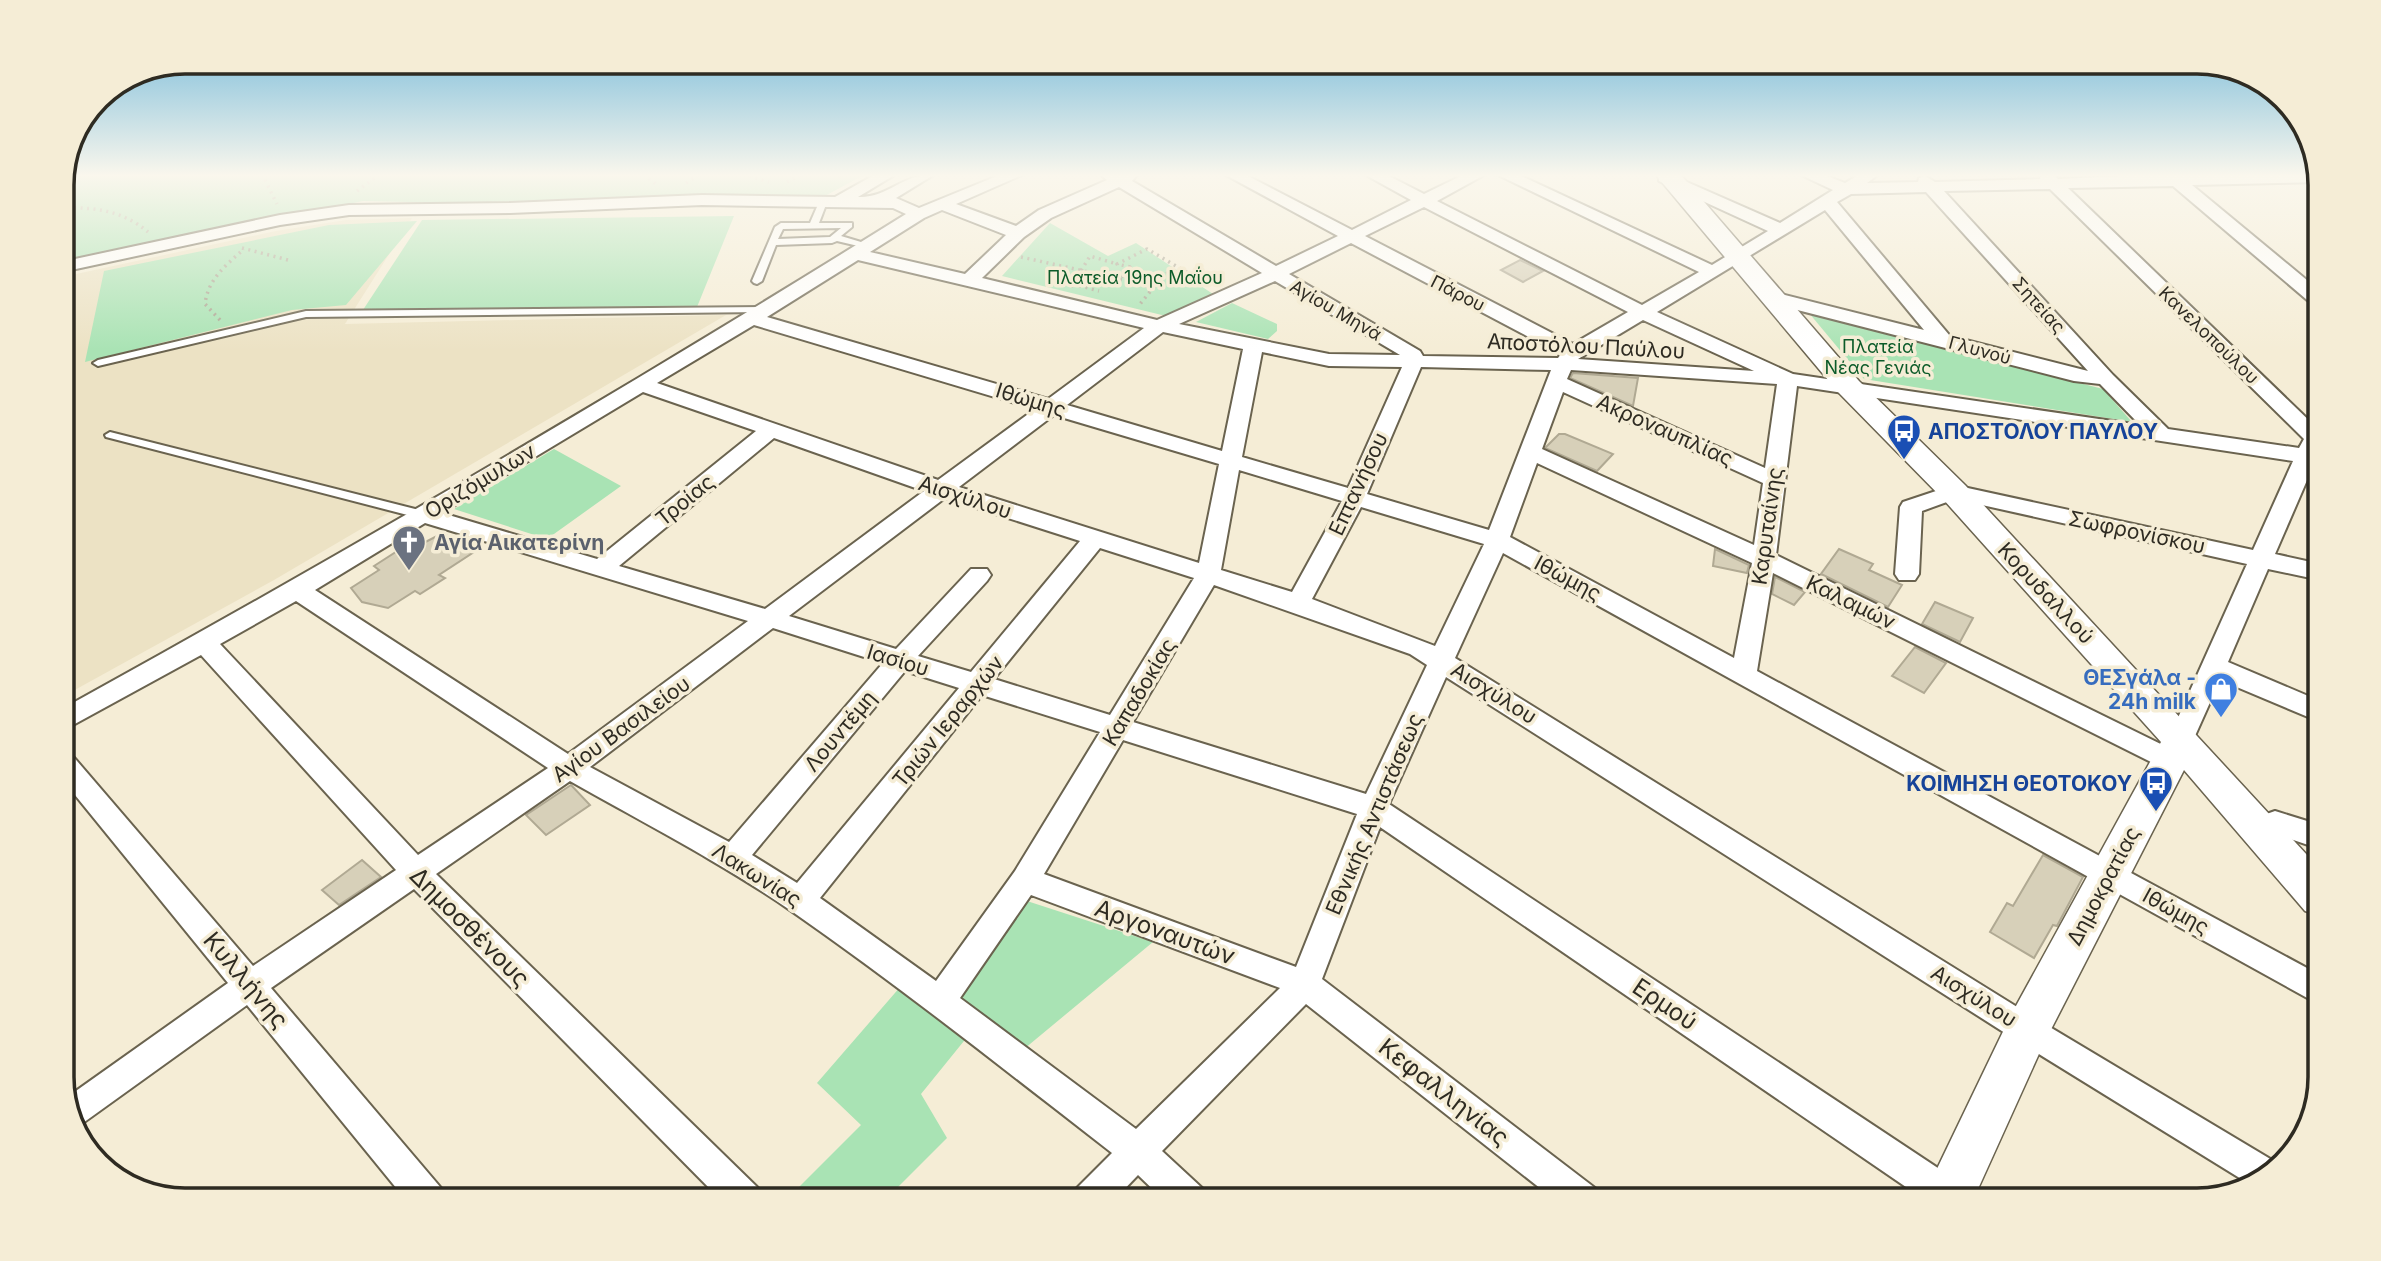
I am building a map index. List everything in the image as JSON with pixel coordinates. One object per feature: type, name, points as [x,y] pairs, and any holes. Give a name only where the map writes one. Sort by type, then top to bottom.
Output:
[{"type":"street","points":[[74,264],[221,233]]},
{"type":"street","name":"Οριζόμυλων","points":[[74,714],[298,590],[889,233]]},
{"type":"street","points":[[968,282],[1018,233]]},
{"type":"street","name":"Αγίου Μηνά","points":[[1209,233],[1275,275],[1413,355],[1414,362]]},
{"type":"street","name":"Πάρου","points":[[1341,233],[1564,366]]},
{"type":"street","name":"Αγίου Βασιλείου","points":[[78,1109],[250,985],[569,768],[1158,326],[1275,275],[1358,233]]},
{"type":"street","points":[[1489,233],[1642,312],[1788,379]]},
{"type":"street","points":[[1630,233],[1711,271]]},
{"type":"street","name":"Κορυδαλλού","points":[[1716,233],[1849,387],[1954,492],[2176,750],[2308,885]]},
{"type":"street","points":[[1564,366],[1642,312],[1776,233]]},
{"type":"street","points":[[1854,233],[1944,341]]},
{"type":"street","name":"Σητείας","points":[[1974,233],[2106,379],[2161,434]]},
{"type":"street","name":"Κανελοπούλου","points":[[2102,233],[2307,436]]},
{"type":"street","points":[[2239,233],[2307,290]]},
{"type":"street","name":"Αποστόλου Παύλου","points":[[862,251],[968,282],[1253,347],[1329,360],[1564,366],[1788,379],[2161,434],[2307,443]]},
{"type":"street","name":"Γλυνού","points":[[1773,298],[2074,375],[2106,379]]},
{"type":"street","name":"Ιθώμης","points":[[759,314],[1229,461],[1497,540],[2308,984]]},
{"type":"street","name":"Καπαδοκίας","points":[[940,1002],[1025,880],[1208,575],[1253,347]]},
{"type":"street","name":"Επτανήσου","points":[[1298,603],[1355,497],[1414,362]]},
{"type":"street","name":"Εθνικής Αντιστάσεως","points":[[1100,1188],[1306,984],[1373,808],[1497,540],[1528,451],[1564,366]]},
{"type":"street","name":"Ακροναυπλίας","points":[[1564,366],[1774,480]]},
{"type":"street","name":"Καρυταίνης","points":[[1744,673],[1764,559],[1788,379]]},
{"type":"street","name":"Αισχύλου","points":[[641,384],[940,489],[1298,603],[1419,648],[2027,1030],[2257,1169]]},
{"type":"street","name":"Τροίας","points":[[600,569],[771,430]]},
{"type":"street","name":"Καλαμών","points":[[1528,451],[2176,750]]},
{"type":"street","name":"Δημοκρατίας","points":[[1956,1188],[2027,1030],[2176,750],[2307,460]]},
{"type":"street","points":[[1907,574],[1912,507],[1954,492]]},
{"type":"street","name":"Σωφρονίσκου","points":[[1954,492],[2307,569]]},
{"type":"street","name":"Ιασίου","points":[[423,515],[771,619],[1373,808]]},
{"type":"street","name":"Τριών Ιεραρχών","points":[[800,901],[1095,538]]},
{"type":"street","name":"Λουντέμη","points":[[733,858],[899,661],[979,575]]},
{"type":"street","name":"Λακωνίας","points":[[298,590],[569,768],[733,858],[800,901],[940,1002],[1136,1150],[1177,1188]]},
{"type":"street","name":"Δημοσθένους","points":[[205,643],[415,872],[734,1188]]},
{"type":"street","points":[[2214,667],[2308,707]]},
{"type":"street","name":"Κυλλήνης","points":[[74,775],[419,1188]]},
{"type":"street","name":"Ερμού","points":[[1373,808],[1936,1188]]},
{"type":"street","points":[[2257,830],[2275,822],[2308,833]]},
{"type":"street","name":"Αργοναυτών","points":[[1025,880],[1306,984]]},
{"type":"street","name":"Κεφαλληνίας","points":[[1306,984],[1568,1188]]},
{"type":"lane","points":[[757,281],[777,233]]},
{"type":"lane","points":[[774,242],[825,241],[837,238],[842,233]]},
{"type":"lane","points":[[837,238],[862,251]]},
{"type":"lane","points":[[98,363],[306,314],[759,314]]},
{"type":"lane","points":[[110,435],[423,515]]},
{"type":"path","points":[[226,233],[244,249],[292,261]]},
{"type":"path","points":[[240,328],[210,313],[205,304],[206,292],[222,267],[244,249]]},
{"type":"path","points":[[1117,264],[1147,249],[1228,295]]},
{"type":"path","points":[[1000,252],[1153,288]]},
{"type":"path","points":[[1060,303],[1090,256],[1130,267],[1120,279]]},
{"type":"path","points":[[1126,318],[1174,266]]},
{"type":"shaded area","points":[[267,233],[403,233],[345,324],[726,315],[274,580],[74,690],[74,274]]},
{"type":"green space","points":[[74,233],[211,233],[74,261]]},
{"type":"green space","points":[[291,233],[407,233],[346,305],[292,310],[85,362],[104,271]]},
{"type":"green space","points":[[414,233],[727,233],[697,307],[359,316]]},
{"type":"green space","name":"Πλατεία 19ης Μαΐου","points":[[1041,233],[1067,233],[1108,256],[1136,243],[1216,296],[1170,317],[1002,276]]},
{"type":"green space","points":[[1232,303],[1277,324],[1277,331],[1268,339],[1196,322]]},
{"type":"green space","name":"Πλατεία Νέας Γενιάς","points":[[1809,313],[2103,389],[2132,422],[1864,379]]},
{"type":"green space","points":[[554,449],[621,486],[547,539],[454,509]]},
{"type":"green space","points":[[1027,901],[1153,942],[1024,1049],[957,997]]},
{"type":"green space","points":[[901,986],[968,1036],[921,1094],[947,1138],[897,1188],[798,1188],[861,1125],[817,1083]]},
{"type":"building","points":[[1520,260],[1543,271],[1523,282],[1501,270]]},
{"type":"building","points":[[1573,373],[1638,378],[1633,406],[1570,378]]},
{"type":"building","points":[[1559,434],[1613,454],[1597,471],[1545,448]]},
{"type":"building","name":"Αγία Αικατερίνη","points":[[443,533],[474,552],[439,575],[445,578],[420,594],[415,591],[388,608],[362,602],[351,588],[379,570],[374,566],[399,550],[404,553]]},
{"type":"building","points":[[1715,549],[1749,565],[1747,573],[1713,566]]},
{"type":"building","points":[[1839,549],[1873,564],[1869,570],[1902,585],[1888,607],[1821,574]]},
{"type":"building","points":[[1775,577],[1805,592],[1794,605],[1772,594]]},
{"type":"building","points":[[1935,602],[1973,618],[1960,642],[1922,624]]},
{"type":"building","points":[[1915,647],[1946,663],[1924,693],[1892,676]]},
{"type":"building","points":[[571,785],[590,805],[546,835],[526,815]]},
{"type":"building","points":[[2043,855],[2083,877],[2057,926],[2053,925],[2034,958],[1990,932],[2007,903],[2013,906]]},
{"type":"building","points":[[362,860],[381,877],[339,905],[322,890]]},
{"type":"place","name":"ΑΠΟΣΤΟΛΟΥ ΠΑΥΛΟΥ","points":[[1904,461]]},
{"type":"place","name":"Αγία Αικατερίνη","points":[[409,572]]},
{"type":"place","name":"ΘΕΣγάλα - 24h milk","points":[[2221,719]]},
{"type":"place","name":"ΚΟΙΜΗΣΗ ΘΕΟΤΟΚΟΥ","points":[[2156,813]]}]
